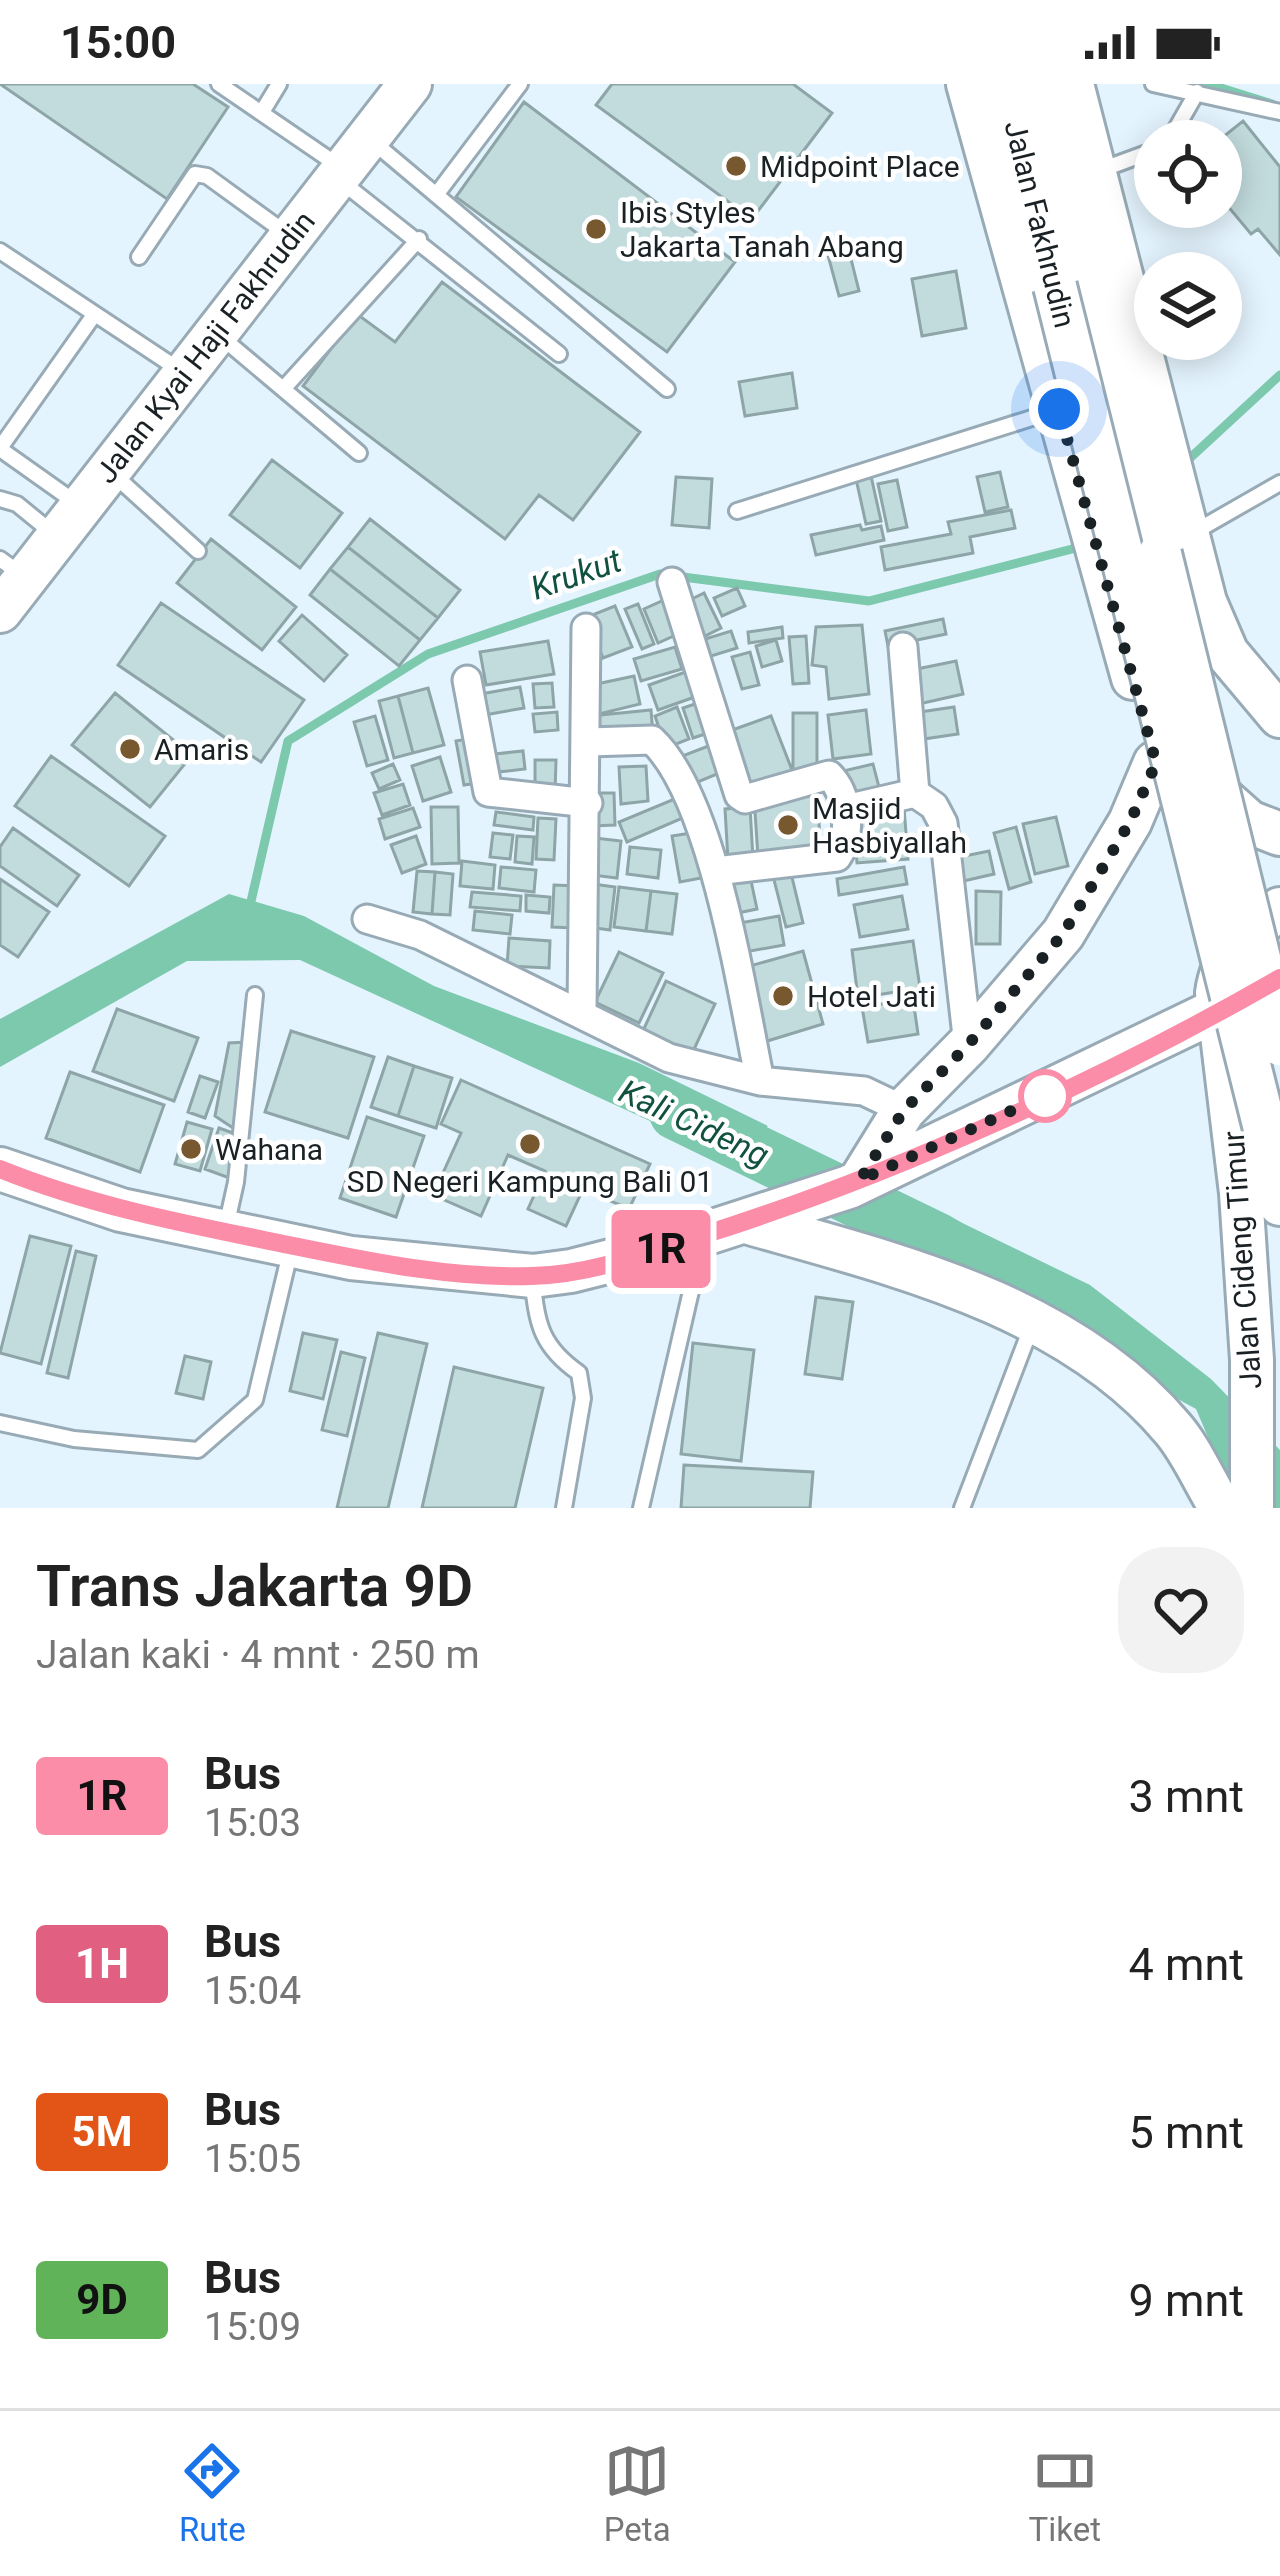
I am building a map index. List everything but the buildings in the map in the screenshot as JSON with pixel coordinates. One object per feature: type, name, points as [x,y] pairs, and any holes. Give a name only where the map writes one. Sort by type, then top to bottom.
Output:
[{"type":"main road","name":"Jalan Kyai Haji Fakhrudin","points":[[9,582],[70,522],[410,84]]},
{"type":"main road","points":[[968,84],[1156,763],[1205,911],[1267,928],[1280,964]]},
{"type":"main road","name":"Jalan Fakhrudin","points":[[1005,84],[1073,281],[1280,1044]]},
{"type":"main road","name":"Jalan Fakhrudin","points":[[1034,84],[1073,281],[1280,1204]]},
{"type":"main road","points":[[1072,84],[1205,602],[1227,653],[1280,716]]},
{"type":"main road","points":[[1139,703],[1214,792],[1249,823],[1280,834]]},
{"type":"main road","points":[[854,1184],[904,1110],[968,1045],[1063,934],[1130,822],[1156,763]]},
{"type":"main road","name":"Jalan Cideng Timur","points":[[1252,1508],[1252,1360],[1218,1013],[1219,979],[1267,928]]},
{"type":"main road","points":[[0,1169],[63,1195],[291,1246],[438,1270],[533,1276],[617,1262],[854,1184],[1218,1013],[1280,978]]},
{"type":"main road","points":[[746,1222],[893,1265],[1034,1323],[1095,1359],[1174,1430],[1221,1508]]},
{"type":"main road","points":[[1245,1263],[1258,1238],[1280,1225]]},
{"type":"street","points":[[672,582],[741,798],[829,775],[846,808],[844,848],[837,857],[716,872]]},
{"type":"street","points":[[582,1011],[589,742],[586,628]]},
{"type":"street","points":[[903,647],[915,793]]},
{"type":"street","points":[[467,680],[488,792],[588,803]]},
{"type":"street","points":[[589,742],[652,740],[668,755],[716,872],[760,1081]]},
{"type":"street","points":[[846,808],[915,793],[934,806],[943,823],[968,1045]]},
{"type":"street","points":[[368,919],[420,935],[582,1011],[669,1058],[760,1081],[864,1091],[904,1110]]},
{"type":"lane","points":[[219,84],[350,162],[436,195],[667,388]]},
{"type":"lane","points":[[262,112],[279,84]]},
{"type":"lane","points":[[436,195],[520,84]]},
{"type":"lane","points":[[1154,84],[1280,112]]},
{"type":"lane","points":[[1181,120],[1197,92]]},
{"type":"lane","points":[[1094,172],[1134,158]]},
{"type":"lane","points":[[350,162],[419,239],[560,354]]},
{"type":"lane","points":[[139,257],[194,174],[207,176],[291,237]]},
{"type":"lane","points":[[284,388],[419,239]]},
{"type":"lane","points":[[0,251],[185,373]]},
{"type":"lane","points":[[70,522],[0,448],[94,315]]},
{"type":"lane","points":[[216,333],[359,453]]},
{"type":"lane","points":[[737,512],[1059,409]]},
{"type":"lane","points":[[110,470],[198,550]]},
{"type":"lane","points":[[1187,536],[1280,483]]},
{"type":"lane","points":[[0,499],[70,522]]},
{"type":"lane","points":[[224,1232],[236,1182],[256,995]]},
{"type":"lane","points":[[641,1508],[691,1291],[694,1238]]},
{"type":"lane","points":[[0,1423],[74,1439],[198,1450],[255,1400],[291,1246]]},
{"type":"lane","points":[[533,1276],[541,1337],[554,1355],[579,1373],[583,1398],[564,1508]]},
{"type":"lane","points":[[962,1508],[1034,1323]]},
{"type":"water","points":[[229,894],[304,916],[434,986],[639,1063],[768,1126],[724,1155],[300,960],[187,961],[0,1067],[0,1019]]},
{"type":"water","points":[[954,1219],[1090,1285],[1211,1379],[1280,1450],[1280,1508],[1238,1508],[1196,1409],[895,1245]]},
{"type":"waterway","points":[[1208,84],[1272,104]]},
{"type":"waterway","name":"Krukut","points":[[1189,459],[1280,375]]},
{"type":"waterway","name":"Krukut","points":[[249,910],[288,741],[428,654],[660,574],[869,601],[1076,548]]},
{"type":"waterway","name":"Kali Cideng","points":[[676,1113],[936,1239],[988,1270]]},
{"type":"bus line","name":"1R","points":[[0,1169],[63,1195],[121,1210],[351,1258],[533,1276],[571,1271],[658,1250],[849,1186],[1218,1013],[1280,978]]},
{"type":"place","name":"Midpoint Place","points":[[736,166]]},
{"type":"place","name":"Ibis Styles Jakarta Tanah Abang","points":[[596,229]]},
{"type":"place","name":"Amaris","points":[[130,749]]},
{"type":"place","name":"Masjid Hasbiyallah","points":[[788,825]]},
{"type":"place","name":"Hotel Jati","points":[[783,996]]},
{"type":"place","name":"SD Negeri Kampung Bali 01","points":[[530,1144]]},
{"type":"place","name":"Wahana","points":[[191,1149]]},
{"type":"route","points":[[1045,1096],[1057,1090],[860,1180],[904,1110],[968,1045],[1063,934],[1102,874],[1156,763],[1059,409]]}]
